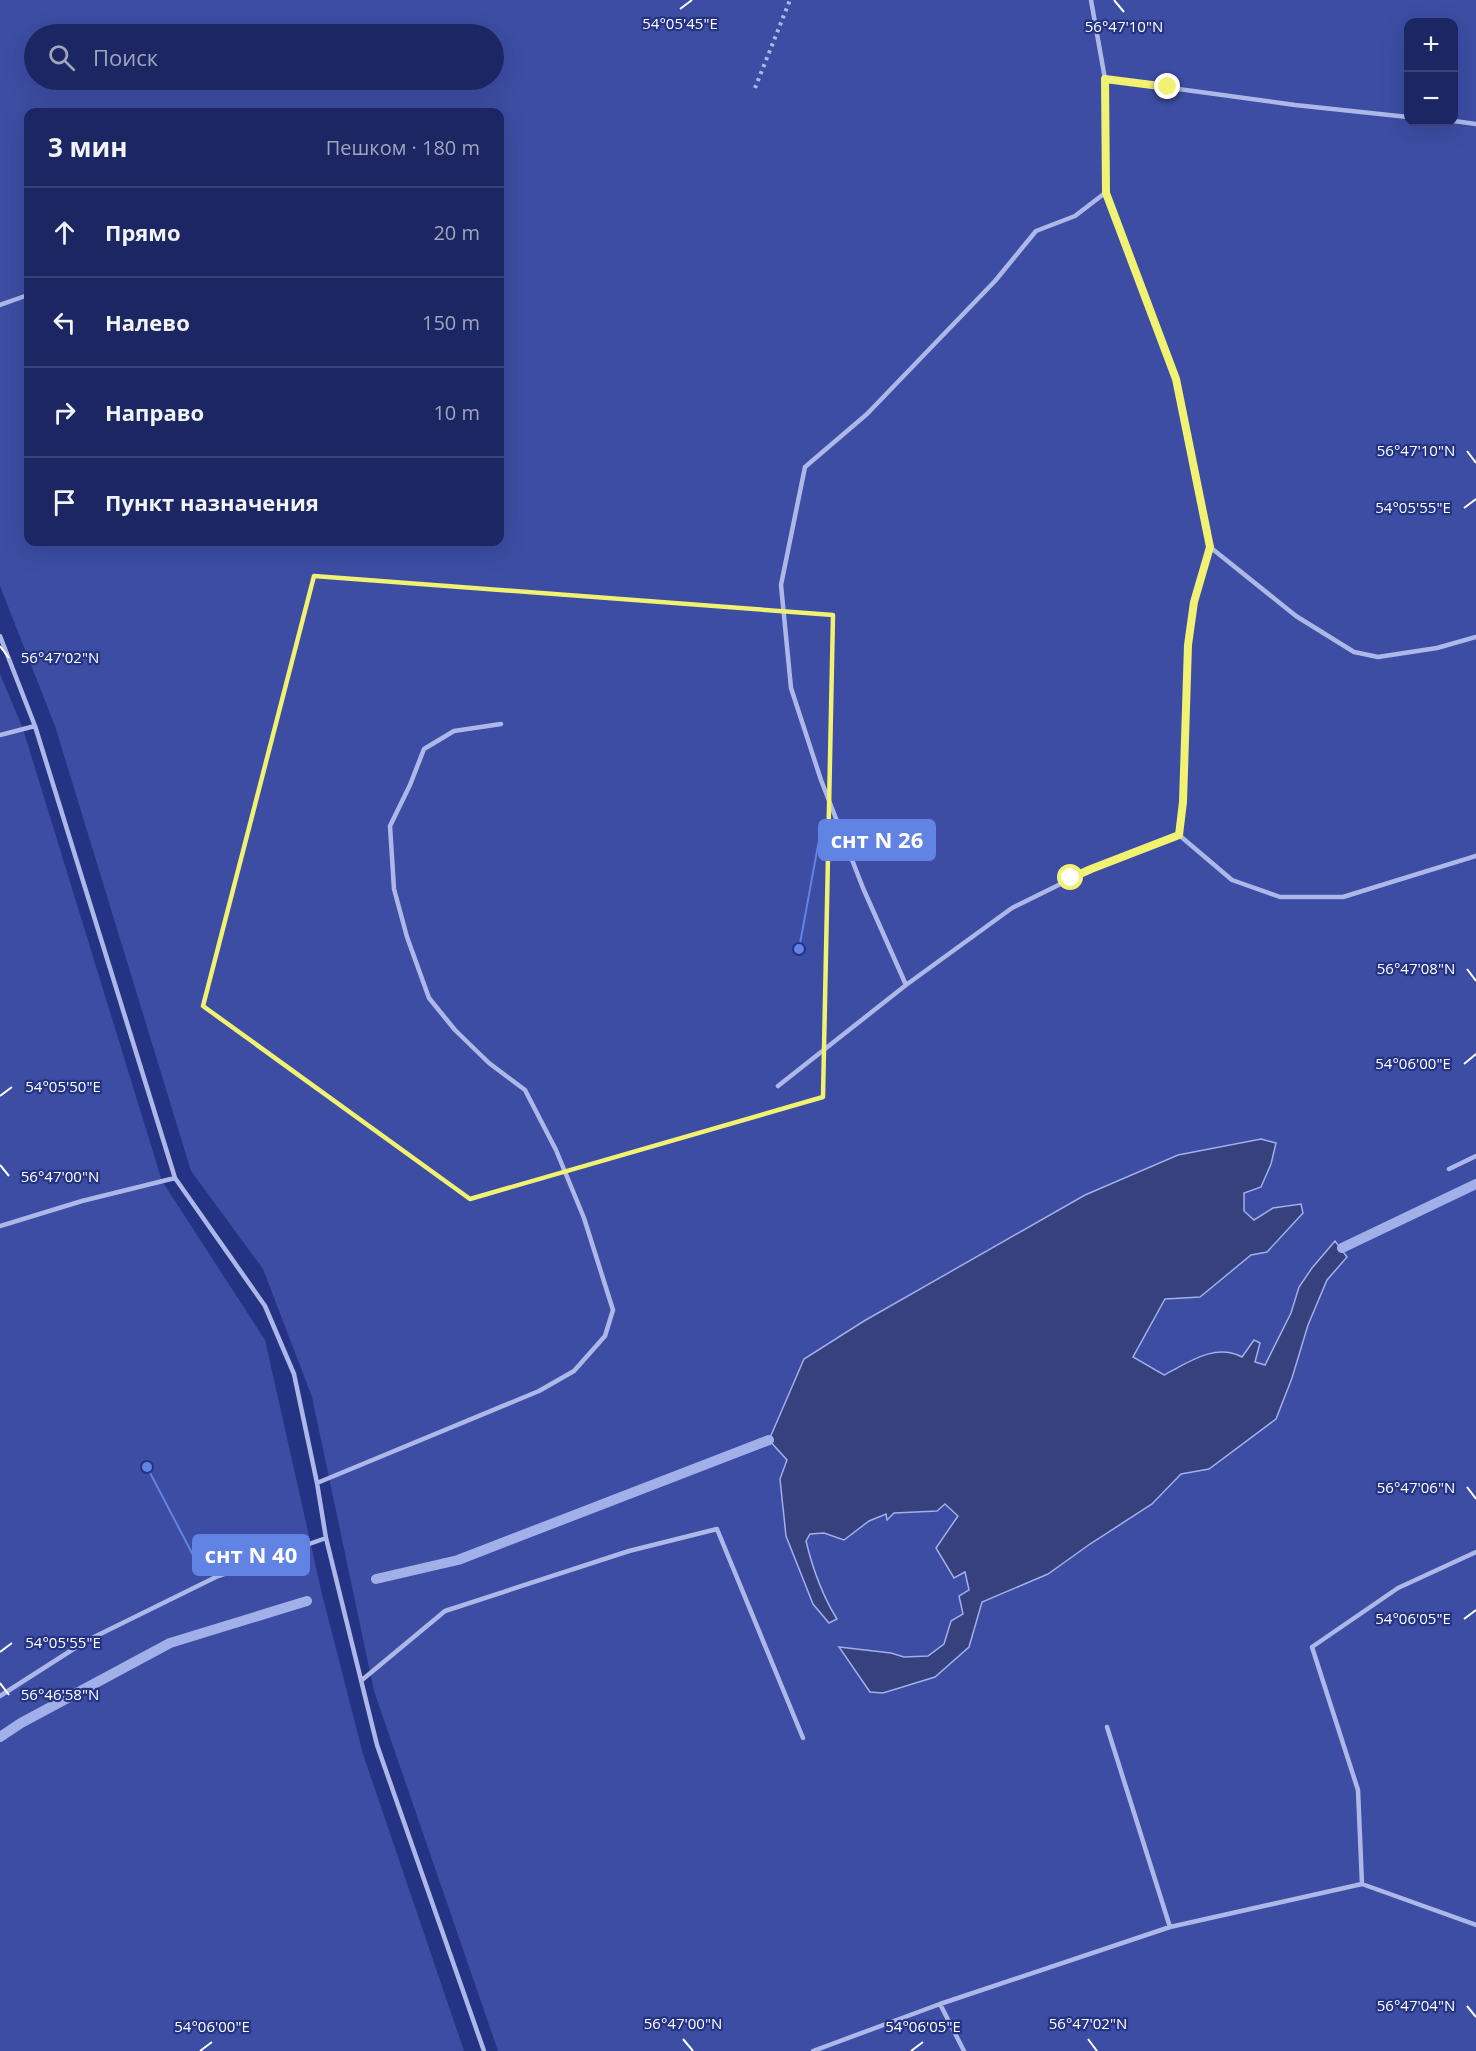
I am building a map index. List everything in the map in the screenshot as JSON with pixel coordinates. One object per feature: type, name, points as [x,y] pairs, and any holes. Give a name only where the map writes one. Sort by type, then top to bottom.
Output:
[{"type":"lane","points":[[1091,0],[1105,79],[1106,193],[1176,379],[1210,547],[1194,602],[1188,645],[1183,802],[1179,835]]},
{"type":"lane","points":[[1105,79],[1295,105],[1404,117]]},
{"type":"lane","points":[[1458,122],[1476,124]]},
{"type":"lane","points":[[906,986],[863,888],[821,780],[791,688],[781,585],[805,467],[867,414],[995,281],[1036,231],[1076,216],[1106,193]]},
{"type":"lane","points":[[0,304],[24,296]]},
{"type":"lane","points":[[1210,547],[1296,616],[1354,652],[1378,657],[1437,648],[1476,637]]},
{"type":"lane","points":[[0,636],[35,726],[175,1178],[265,1306],[294,1374],[326,1538],[377,1745],[484,2051]]},
{"type":"lane","points":[[317,1483],[539,1391],[565,1376],[573,1371],[605,1336],[613,1310],[584,1218],[556,1150],[525,1090],[489,1062],[455,1030],[429,998],[407,937],[394,889],[390,826],[424,749],[454,730],[501,724]]},
{"type":"lane","points":[[0,735],[35,726]]},
{"type":"lane","points":[[778,1086],[906,986],[1012,908],[1091,869],[1179,835]]},
{"type":"lane","points":[[1179,835],[1232,880],[1280,897],[1342,897],[1476,856]]},
{"type":"lane","points":[[1449,1169],[1476,1156]]},
{"type":"lane","points":[[0,1226],[175,1178]]},
{"type":"lane","points":[[362,1680],[445,1611],[629,1551],[717,1529],[803,1738]]},
{"type":"lane","points":[[0,1696],[86,1641],[216,1577],[326,1538]]},
{"type":"lane","points":[[1362,1884],[1358,1790],[1312,1647],[1398,1588],[1476,1552]]},
{"type":"lane","points":[[1107,1727],[1170,1927]]},
{"type":"lane","points":[[813,2051],[940,2004],[1170,1927],[1362,1884],[1476,1925]]},
{"type":"lane","points":[[940,2004],[964,2051]]},
{"type":"path","points":[[755,88],[790,0]]},
{"type":"highlighted area","points":[[314,576],[833,615],[823,1097],[470,1199],[203,1006]]},
{"type":"shaded area","points":[[0,0],[1476,0],[1476,2051],[498,2051],[374,1691],[312,1397],[263,1269],[191,1171],[55,726],[0,586]]},
{"type":"shaded area","points":[[0,674],[23,729],[162,1181],[265,1340],[322,1594],[363,1754],[464,2051],[0,2051]]},
{"type":"shaded area","points":[[1261,1139],[1276,1143],[1271,1164],[1261,1187],[1244,1193],[1244,1211],[1254,1220],[1273,1208],[1301,1204],[1303,1213],[1267,1252],[1251,1255],[1200,1297],[1165,1299],[1133,1357],[1164,1375],[1212,1353],[1232,1353],[1242,1357],[1254,1340],[1260,1343],[1255,1362],[1265,1365],[1291,1313],[1299,1287],[1335,1241],[1347,1257],[1327,1280],[1308,1325],[1292,1378],[1276,1419],[1209,1469],[1181,1474],[1152,1504],[1048,1574],[982,1602],[969,1647],[935,1677],[883,1693],[870,1692],[839,1647],[891,1653],[904,1657],[928,1656],[944,1644],[951,1621],[963,1614],[959,1596],[969,1590],[965,1572],[954,1578],[936,1548],[958,1516],[945,1504],[937,1511],[894,1513],[887,1520],[886,1514],[869,1521],[844,1540],[824,1533],[810,1534],[806,1541],[812,1562],[822,1591],[837,1619],[829,1623],[813,1604],[786,1536],[780,1479],[787,1460],[769,1440],[804,1359],[864,1321],[1085,1195],[1178,1155]]},
{"type":"waterway","points":[[1342,1248],[1476,1184]]},
{"type":"waterway","points":[[376,1579],[458,1560],[769,1440]]},
{"type":"waterway","points":[[0,1737],[21,1723],[170,1643],[307,1601]]},
{"type":"place","name":"снт N 26","points":[[799,949]]},
{"type":"place","name":"снт N 40","points":[[147,1467]]},
{"type":"route","points":[[1071,878],[1179,835],[1183,802],[1188,645],[1194,602],[1210,547],[1176,379],[1106,193],[1105,79],[1168,87]]}]
